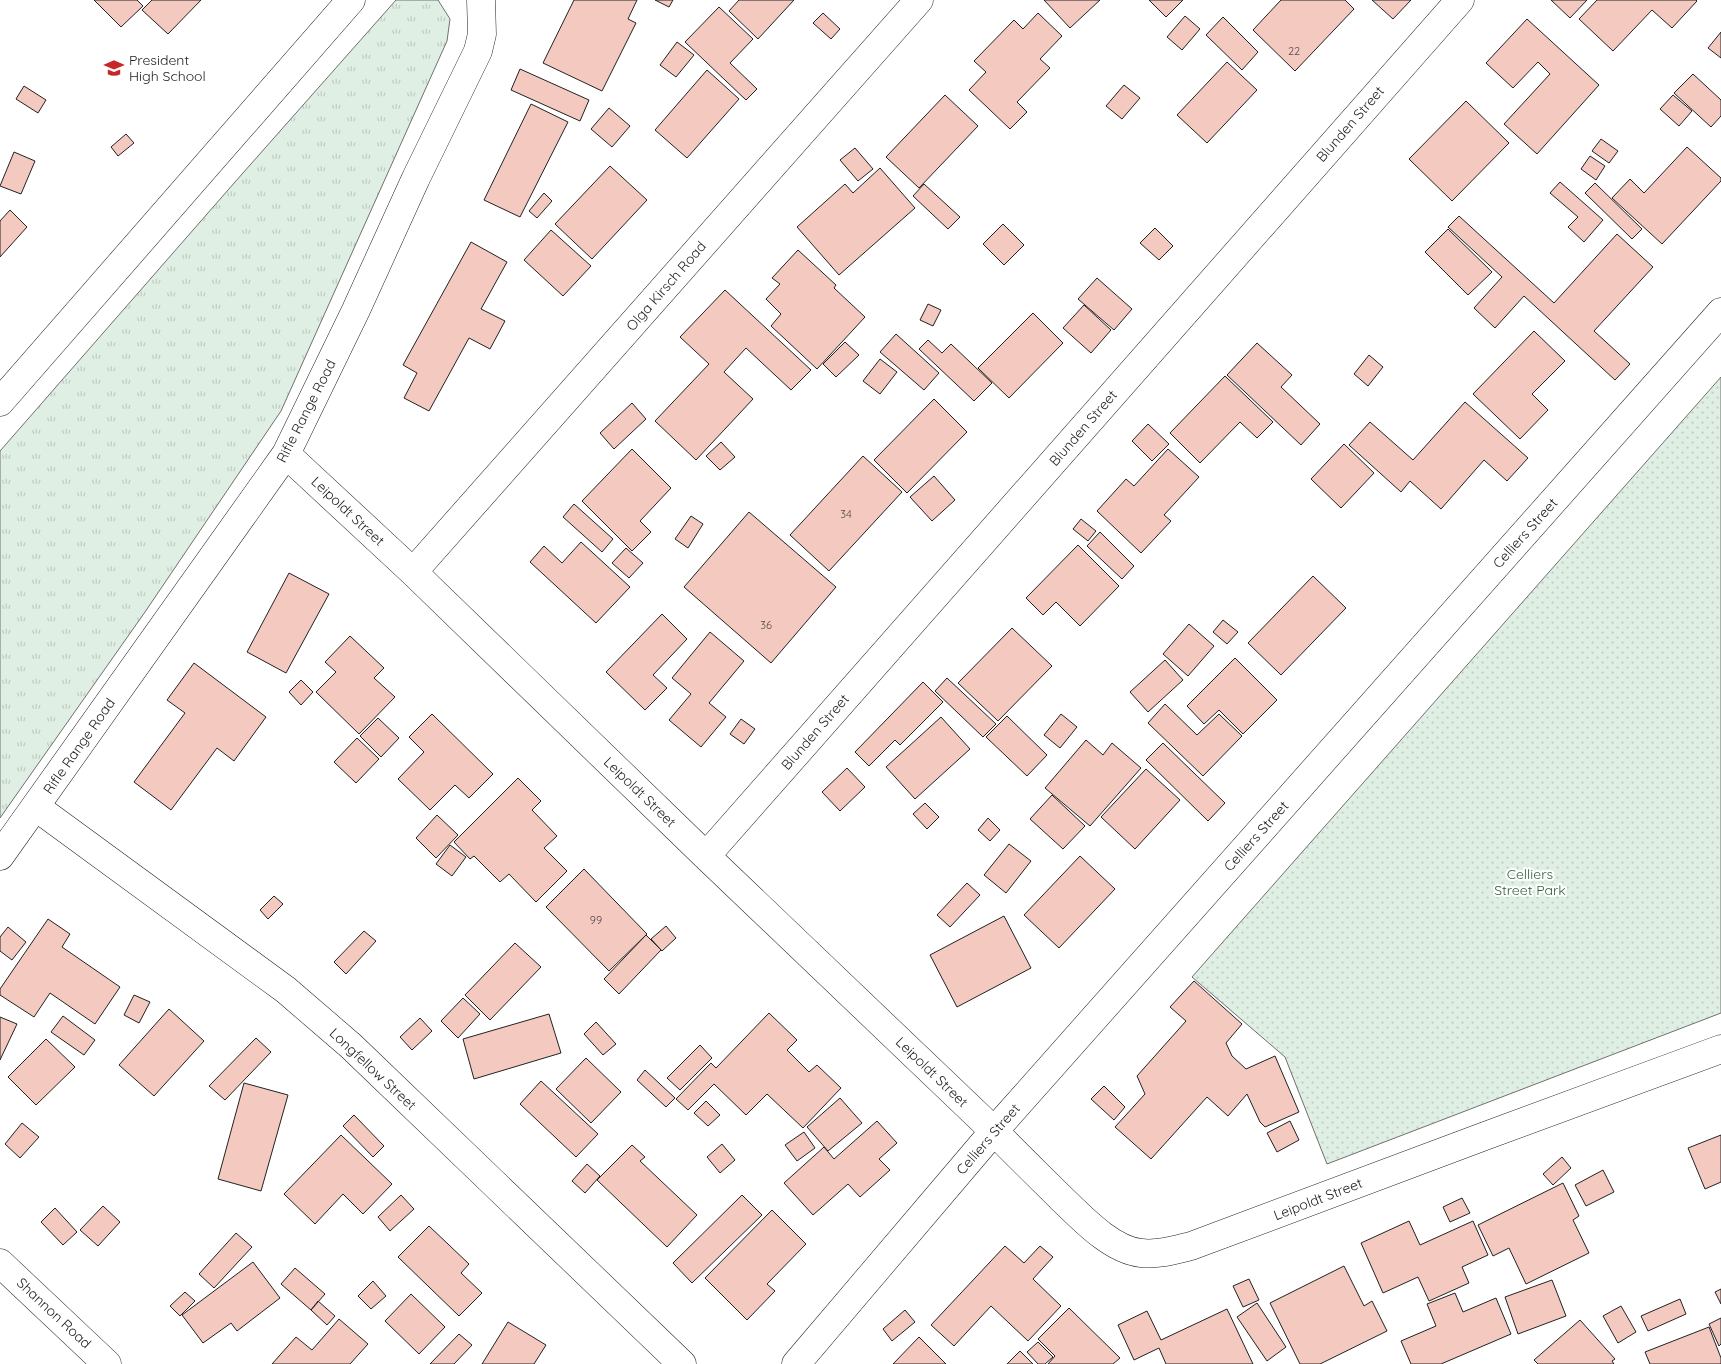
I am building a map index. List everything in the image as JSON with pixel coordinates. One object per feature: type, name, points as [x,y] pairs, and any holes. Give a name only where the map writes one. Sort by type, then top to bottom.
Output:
[{"type":"street","points":[[0,402],[352,0]]},
{"type":"street","name":"Rifle Range Road","points":[[0,856],[286,454],[478,51],[482,34],[481,0]]},
{"type":"street","name":"Olga Kirsch Road","points":[[413,572],[919,0]]},
{"type":"street","name":"Blunden Street","points":[[706,856],[1460,0]]},
{"type":"street","name":"Celliers Street","points":[[796,1364],[994,1132],[1721,312]]},
{"type":"street","name":"Leipoldt Street","points":[[286,454],[413,572],[1027,1166],[1097,1231],[1119,1246],[1140,1253],[1161,1252],[1191,1246],[1260,1222],[1721,1049]]},
{"type":"street","name":"Longfellow Street","points":[[36,807],[204,928],[300,1002],[350,1046],[682,1364]]},
{"type":"street","name":"Shannon Road","points":[[0,1263],[108,1364]]},
{"type":"green space","points":[[396,0],[438,0],[450,19],[447,41],[281,411],[145,612],[0,818],[0,451]]},
{"type":"green space","name":"Celliers Street Park","points":[[1721,377],[1721,1013],[1327,1164],[1285,1057],[1192,977]]},
{"type":"building","points":[[94,0],[137,0],[143,6],[121,27]]},
{"type":"building","points":[[152,0],[201,0],[168,34],[142,10]]},
{"type":"building","points":[[574,0],[637,0],[628,19],[636,23],[602,91],[543,63]]},
{"type":"building","points":[[655,0],[673,0],[669,7]]},
{"type":"building","points":[[739,0],[794,0],[758,39],[729,11]]},
{"type":"building","points":[[1044,0],[1100,0],[1070,28]]},
{"type":"building","points":[[1149,0],[1183,0],[1166,17]]},
{"type":"building","points":[[1281,0],[1345,0],[1354,9],[1295,71],[1253,30]]},
{"type":"building","points":[[1372,0],[1411,0],[1393,19]]},
{"type":"building","points":[[1551,0],[1587,0],[1570,18]]},
{"type":"building","points":[[1597,0],[1697,1],[1672,28],[1652,10],[1613,51],[1579,19]]},
{"type":"building","points":[[719,7],[753,39],[730,63],[757,89],[746,100],[685,42]]},
{"type":"building","points":[[823,13],[840,29],[831,39],[813,23]]},
{"type":"building","points":[[1038,13],[1062,36],[1040,59],[1050,68],[1017,102],[1027,112],[1010,129],[969,90],[986,72],[974,61],[1014,20],[1023,29]]},
{"type":"building","points":[[1185,16],[1200,29],[1182,50],[1167,37]]},
{"type":"building","points":[[1223,17],[1258,52],[1242,70],[1206,35]]},
{"type":"building","points":[[1527,19],[1599,85],[1537,154],[1504,124],[1550,74],[1538,62],[1513,88],[1486,63]]},
{"type":"building","points":[[1721,32],[1721,58],[1708,48]]},
{"type":"building","points":[[677,42],[694,55],[676,77],[660,65]]},
{"type":"building","points":[[1227,62],[1257,90],[1207,143],[1177,115]]},
{"type":"building","points":[[520,69],[589,100],[580,121],[511,90]]},
{"type":"building","points":[[707,70],[739,99],[687,158],[655,130]]},
{"type":"building","points":[[1693,74],[1721,100],[1721,116],[1711,127],[1674,93]]},
{"type":"building","points":[[1124,85],[1140,98],[1122,119],[1106,106]]},
{"type":"building","points":[[24,86],[46,100],[38,113],[16,99]]},
{"type":"building","points":[[945,95],[978,126],[919,188],[886,157]]},
{"type":"building","points":[[1673,95],[1692,111],[1679,126],[1660,109]]},
{"type":"building","points":[[1466,101],[1509,143],[1452,201],[1409,159]]},
{"type":"building","points":[[531,104],[568,122],[520,217],[484,200]]},
{"type":"building","points":[[609,108],[630,126],[612,147],[591,129]]},
{"type":"building","points":[[126,134],[134,143],[118,156],[111,147]]},
{"type":"building","points":[[1601,139],[1618,151],[1609,163],[1592,151]]},
{"type":"building","points":[[1687,147],[1721,178],[1721,181],[1662,244],[1612,198],[1630,179],[1644,193]]},
{"type":"building","points":[[855,148],[873,169],[858,181],[840,160]]},
{"type":"building","points":[[14,152],[35,161],[21,194],[0,186]]},
{"type":"building","points":[[1590,156],[1605,166],[1596,180],[1581,169]]},
{"type":"building","points":[[610,166],[647,200],[592,259],[555,224]]},
{"type":"building","points":[[880,168],[915,208],[839,275],[797,227],[845,184],[853,193]]},
{"type":"building","points":[[1560,182],[1603,220],[1584,242],[1568,227],[1578,217],[1550,193]]},
{"type":"building","points":[[1595,183],[1642,229],[1632,239],[1585,193]]},
{"type":"building","points":[[924,184],[960,217],[948,229],[913,196]]},
{"type":"building","points":[[544,193],[552,201],[537,218],[529,211]]},
{"type":"building","points":[[10,210],[27,227],[0,257],[0,221]]},
{"type":"building","points":[[1459,216],[1554,303],[1617,234],[1653,267],[1594,331],[1630,364],[1615,380],[1524,296],[1495,328],[1474,308],[1502,277],[1448,227]]},
{"type":"building","points":[[1003,224],[1024,245],[1004,265],[983,244]]},
{"type":"building","points":[[1155,228],[1173,246],[1159,260],[1140,243]]},
{"type":"building","points":[[1448,229],[1492,272],[1468,295],[1425,252]]},
{"type":"building","points":[[551,230],[591,266],[563,296],[524,260]]},
{"type":"building","points":[[471,242],[507,262],[481,309],[505,321],[490,349],[469,338],[429,411],[404,398],[417,373],[403,365]]},
{"type":"building","points":[[798,250],[836,285],[834,288],[865,317],[817,369],[771,326],[781,314],[766,299],[780,284],[772,278]]},
{"type":"building","points":[[1097,278],[1132,309],[1114,330],[1078,299]]},
{"type":"building","points":[[725,290],[811,370],[791,390],[746,348],[724,372],[753,399],[696,460],[655,421],[709,364],[680,337]]},
{"type":"building","points":[[928,304],[941,310],[933,326],[920,320]]},
{"type":"building","points":[[1084,305],[1111,330],[1091,353],[1063,328]]},
{"type":"building","points":[[1033,313],[1063,343],[1009,398],[978,368]]},
{"type":"building","points":[[1534,331],[1565,361],[1532,394],[1548,410],[1520,439],[1473,394]]},
{"type":"building","points":[[896,334],[939,373],[924,390],[880,352]]},
{"type":"building","points":[[928,340],[942,353],[951,344],[992,383],[974,401],[919,349]]},
{"type":"building","points":[[845,342],[859,355],[836,377],[823,364]]},
{"type":"building","points":[[1257,343],[1292,375],[1281,387],[1320,424],[1301,445],[1227,375]]},
{"type":"building","points":[[1369,355],[1383,367],[1368,386],[1354,374]]},
{"type":"building","points":[[880,359],[897,372],[880,394],[863,381]]},
{"type":"building","points":[[1225,376],[1273,422],[1257,438],[1240,422],[1200,463],[1170,433]]},
{"type":"building","points":[[934,399],[967,432],[907,493],[874,460]]},
{"type":"building","points":[[1465,402],[1528,458],[1507,481],[1484,460],[1441,509],[1410,481],[1401,492],[1349,445],[1370,422],[1413,460]]},
{"type":"building","points":[[632,403],[646,419],[614,449],[600,433]]},
{"type":"building","points":[[1148,424],[1169,444],[1152,461],[1132,441]]},
{"type":"building","points":[[721,442],[735,457],[720,470],[706,456]]},
{"type":"building","points":[[1344,444],[1374,473],[1341,508],[1311,479]]},
{"type":"building","points":[[632,449],[671,488],[640,521],[651,532],[632,551],[582,501]]},
{"type":"building","points":[[1168,449],[1199,477],[1164,515],[1171,521],[1141,553],[1097,511],[1126,479],[1134,486]]},
{"type":"building","points":[[863,456],[902,492],[829,571],[790,535]]},
{"type":"building","points":[[934,476],[955,500],[932,521],[910,497]]},
{"type":"building","points":[[574,504],[613,539],[602,552],[563,517]]},
{"type":"building","points":[[749,512],[836,587],[771,663],[684,587]]},
{"type":"building","points":[[691,516],[703,524],[688,548],[675,539]]},
{"type":"building","points":[[1081,519],[1096,531],[1088,541],[1073,529]]},
{"type":"building","points":[[1100,532],[1134,566],[1122,579],[1087,546]]},
{"type":"building","points":[[581,542],[630,587],[596,623],[530,562],[544,546],[562,563]]},
{"type":"building","points":[[1078,545],[1119,586],[1080,626],[1056,602],[1043,615],[1026,598]]},
{"type":"building","points":[[626,548],[643,563],[629,578],[612,563]]},
{"type":"building","points":[[289,573],[329,594],[286,673],[247,652]]},
{"type":"building","points":[[1313,576],[1346,608],[1281,675],[1248,643]]},
{"type":"building","points":[[662,614],[687,639],[653,675],[667,688],[645,710],[606,672]]},
{"type":"building","points":[[1223,620],[1238,632],[1227,644],[1213,632]]},
{"type":"building","points":[[1189,624],[1214,646],[1188,676],[1163,654]]},
{"type":"building","points":[[1012,628],[1052,666],[998,721],[958,683]]},
{"type":"building","points":[[710,632],[744,661],[709,703],[726,717],[701,747],[669,720],[691,694],[672,678]]},
{"type":"building","points":[[350,636],[384,668],[374,678],[395,697],[359,734],[316,692],[336,672],[325,662]]},
{"type":"building","points":[[1235,658],[1277,700],[1243,734],[1219,710],[1204,724],[1187,706]]},
{"type":"building","points":[[1165,660],[1183,680],[1148,712],[1130,692]]},
{"type":"building","points":[[194,663],[266,717],[234,761],[217,748],[171,810],[134,782],[185,713],[167,700]]},
{"type":"building","points":[[947,678],[996,724],[983,737],[935,691]]},
{"type":"building","points":[[301,680],[313,692],[301,705],[289,692]]},
{"type":"building","points":[[923,682],[943,702],[900,745],[895,740],[869,766],[855,752]]},
{"type":"building","points":[[1165,704],[1197,735],[1219,714],[1242,736],[1203,776],[1148,723]]},
{"type":"building","points":[[432,714],[493,774],[469,798],[455,785],[430,810],[398,779],[424,752],[409,737]]},
{"type":"building","points":[[1061,714],[1077,727],[1060,748],[1044,735]]},
{"type":"building","points":[[1007,716],[1047,755],[1027,776],[986,737]]},
{"type":"building","points":[[941,717],[970,749],[915,799],[886,767]]},
{"type":"building","points":[[378,718],[399,738],[381,757],[360,736]]},
{"type":"building","points":[[741,719],[755,729],[744,744],[730,734]]},
{"type":"building","points":[[357,738],[379,759],[356,783],[334,762]]},
{"type":"building","points":[[1086,740],[1103,755],[1112,743],[1141,768],[1090,826],[1045,788]]},
{"type":"building","points":[[1163,743],[1225,803],[1208,821],[1146,760]]},
{"type":"building","points":[[847,768],[865,787],[840,811],[822,792]]},
{"type":"building","points":[[1146,769],[1180,800],[1135,849],[1101,817]]},
{"type":"building","points":[[518,778],[541,801],[532,810],[557,836],[544,848],[567,871],[536,902],[509,874],[500,882],[474,856],[470,859],[454,842]]},
{"type":"building","points":[[1052,795],[1085,826],[1063,849],[1030,819]]},
{"type":"building","points":[[925,803],[939,817],[927,829],[913,814]]},
{"type":"building","points":[[437,815],[458,835],[436,858],[416,838]]},
{"type":"building","points":[[988,818],[1000,830],[990,841],[978,830]]},
{"type":"building","points":[[1009,844],[1031,861],[1006,893],[984,875]]},
{"type":"building","points":[[450,845],[466,857],[452,876],[436,864]]},
{"type":"building","points":[[1080,856],[1115,889],[1059,948],[1024,915]]},
{"type":"building","points":[[584,869],[647,934],[609,971],[546,907]]},
{"type":"building","points":[[967,883],[980,895],[950,927],[937,915]]},
{"type":"building","points":[[274,896],[283,904],[268,919],[260,910]]},
{"type":"building","points":[[1004,916],[1031,968],[957,1007],[930,955]]},
{"type":"building","points":[[48,919],[70,934],[62,947],[120,987],[95,1024],[50,993],[34,1017],[0,995],[0,989]]},
{"type":"building","points":[[666,926],[676,938],[662,951],[651,939]]},
{"type":"building","points":[[8,927],[26,942],[12,960],[0,951],[0,937]]},
{"type":"building","points":[[364,931],[376,941],[346,974],[334,962]]},
{"type":"building","points":[[646,935],[661,950],[619,994],[604,979]]},
{"type":"building","points":[[515,943],[541,967],[490,1020],[465,995]]},
{"type":"building","points":[[1194,981],[1242,1024],[1226,1043],[1232,1056],[1246,1069],[1275,1056],[1299,1112],[1265,1127],[1260,1122],[1247,1094],[1228,1116],[1207,1097],[1151,1159],[1115,1127],[1145,1094],[1137,1076],[1186,1021],[1170,1007]]},
{"type":"building","points":[[134,995],[150,1002],[139,1023],[124,1015]]},
{"type":"building","points":[[463,998],[480,1014],[458,1038],[441,1021]]},
{"type":"building","points":[[169,1009],[204,1041],[154,1096],[119,1065]]},
{"type":"building","points":[[769,1013],[797,1040],[787,1050],[809,1072],[817,1065],[841,1088],[803,1128],[767,1094],[746,1115],[714,1084],[688,1110],[676,1099],[711,1063],[716,1068]]},
{"type":"building","points":[[549,1014],[561,1053],[474,1079],[463,1039]]},
{"type":"building","points":[[63,1016],[95,1040],[84,1055],[51,1032]]},
{"type":"building","points":[[0,1017],[17,1024],[0,1060]]},
{"type":"building","points":[[420,1018],[432,1031],[412,1050],[400,1037]]},
{"type":"building","points":[[596,1022],[616,1044],[603,1055],[584,1034]]},
{"type":"building","points":[[256,1038],[271,1052],[225,1100],[209,1086]]},
{"type":"building","points":[[46,1039],[75,1067],[36,1105],[8,1077]]},
{"type":"building","points":[[700,1045],[712,1058],[680,1090],[667,1078]]},
{"type":"building","points":[[586,1058],[621,1092],[591,1123],[556,1089]]},
{"type":"building","points":[[645,1070],[675,1098],[666,1107],[637,1080]]},
{"type":"building","points":[[541,1081],[598,1134],[576,1157],[520,1104]]},
{"type":"building","points":[[244,1083],[288,1095],[261,1191],[218,1179]]},
{"type":"building","points":[[1104,1086],[1125,1107],[1114,1120],[1091,1099]]},
{"type":"building","points":[[840,1098],[862,1123],[828,1151],[807,1127]]},
{"type":"building","points":[[706,1101],[720,1115],[708,1126],[694,1113]]},
{"type":"building","points":[[354,1115],[384,1146],[373,1157],[343,1126]]},
{"type":"building","points":[[877,1121],[897,1143],[879,1159],[890,1170],[860,1197],[848,1184],[813,1215],[784,1183],[824,1147],[834,1159]]},
{"type":"building","points":[[1290,1121],[1299,1140],[1277,1152],[1267,1133]]},
{"type":"building","points":[[22,1123],[39,1137],[20,1158],[5,1144]]},
{"type":"building","points":[[804,1132],[815,1148],[797,1161],[785,1145]]},
{"type":"building","points":[[341,1135],[392,1184],[363,1214],[343,1194],[315,1224],[284,1194]]},
{"type":"building","points":[[1721,1135],[1721,1182],[1705,1189],[1688,1148]]},
{"type":"building","points":[[722,1144],[735,1160],[720,1173],[707,1157]]},
{"type":"building","points":[[632,1145],[645,1157],[640,1161],[697,1215],[667,1247],[597,1180]]},
{"type":"building","points":[[1562,1157],[1571,1168],[1553,1185],[1543,1174]]},
{"type":"building","points":[[587,1164],[600,1176],[585,1193],[572,1181]]},
{"type":"building","points":[[1603,1170],[1614,1192],[1586,1206],[1575,1185]]},
{"type":"building","points":[[1563,1183],[1579,1216],[1573,1220],[1589,1253],[1526,1284],[1509,1248],[1493,1256],[1478,1225]]},
{"type":"building","points":[[401,1195],[414,1209],[390,1231],[378,1217]]},
{"type":"building","points":[[742,1195],[762,1215],[692,1283],[673,1263]]},
{"type":"building","points":[[1462,1198],[1470,1213],[1450,1222],[1443,1207]]},
{"type":"building","points":[[103,1206],[120,1222],[98,1246],[80,1230]]},
{"type":"building","points":[[55,1208],[77,1232],[63,1245],[41,1222]]},
{"type":"building","points":[[772,1210],[806,1244],[767,1284],[775,1291],[747,1320],[705,1278]]},
{"type":"building","points":[[1409,1221],[1420,1245],[1473,1221],[1488,1255],[1462,1267],[1469,1283],[1429,1301],[1418,1277],[1383,1293],[1361,1243]]},
{"type":"building","points":[[429,1226],[469,1264],[461,1273],[482,1293],[459,1316],[398,1257]]},
{"type":"building","points":[[236,1233],[252,1247],[214,1288],[199,1274]]},
{"type":"building","points":[[1005,1246],[1024,1263],[1040,1246],[1053,1257],[1033,1279],[1061,1306],[1028,1341],[991,1306],[954,1346],[931,1325]]},
{"type":"building","points":[[253,1262],[280,1298],[237,1331],[231,1323],[203,1343],[182,1315]]},
{"type":"building","points":[[1344,1266],[1364,1306],[1372,1301],[1387,1331],[1320,1364],[1300,1364],[1270,1303]]},
{"type":"building","points":[[295,1268],[325,1294],[311,1310],[281,1284]]},
{"type":"building","points":[[1249,1279],[1259,1300],[1243,1307],[1233,1286]]},
{"type":"building","points":[[1552,1280],[1566,1316],[1518,1334],[1505,1297]]},
{"type":"building","points":[[373,1281],[386,1296],[371,1309],[358,1296]]},
{"type":"building","points":[[1721,1289],[1721,1304],[1715,1292]]},
{"type":"building","points":[[185,1292],[195,1301],[180,1316],[170,1306]]},
{"type":"building","points":[[1455,1293],[1463,1312],[1496,1298],[1511,1334],[1441,1364],[1411,1364],[1401,1341],[1436,1326],[1427,1304]]},
{"type":"building","points":[[411,1294],[445,1327],[419,1354],[385,1321]]},
{"type":"building","points":[[1680,1299],[1686,1314],[1648,1331],[1641,1316]]},
{"type":"building","points":[[318,1301],[335,1316],[327,1325],[311,1310]]},
{"type":"building","points":[[1257,1303],[1286,1347],[1267,1361],[1237,1317]]},
{"type":"building","points":[[1621,1306],[1636,1332],[1618,1343],[1603,1316]]},
{"type":"building","points":[[1069,1308],[1120,1358],[1113,1364],[1048,1364],[1055,1356],[1038,1339]]},
{"type":"building","points":[[1227,1309],[1253,1364],[1166,1364],[1159,1348],[1134,1360],[1118,1325],[1147,1311],[1161,1340]]},
{"type":"building","points":[[905,1310],[915,1322],[892,1341],[883,1329]]},
{"type":"building","points":[[1721,1318],[1721,1344],[1719,1346],[1709,1324]]},
{"type":"building","points":[[339,1319],[368,1344],[350,1364],[272,1364],[296,1337],[312,1350]]},
{"type":"building","points":[[1580,1320],[1615,1359],[1612,1361],[1614,1364],[1538,1364],[1534,1360]]},
{"type":"building","points":[[508,1322],[546,1345],[534,1364],[482,1364]]},
{"type":"building","points":[[1709,1327],[1721,1358],[1721,1364],[1650,1364],[1645,1352]]},
{"type":"building","points":[[459,1334],[472,1345],[454,1364],[430,1364]]},
{"type":"building","points":[[919,1337],[946,1364],[893,1364]]},
{"type":"building","points":[[1038,1342],[1053,1357],[1045,1364],[1038,1364],[1027,1352]]},
{"type":"building","points":[[1020,1351],[1033,1364],[1007,1364]]},
{"type":"place","name":"President High School","points":[[114,68]]}]
